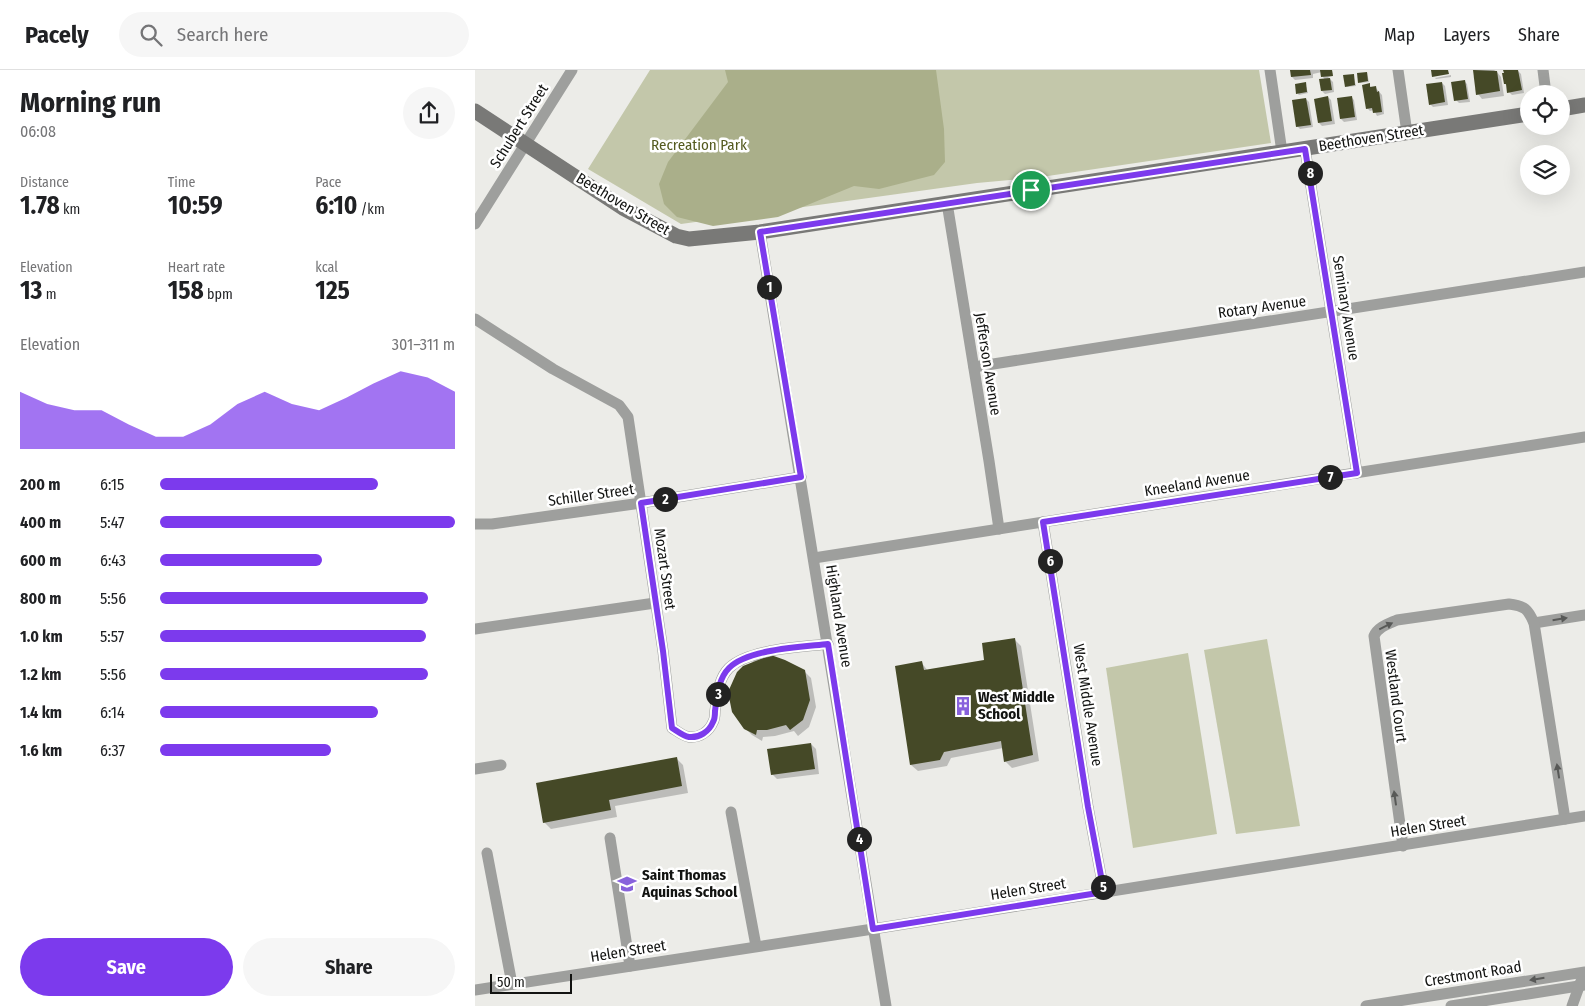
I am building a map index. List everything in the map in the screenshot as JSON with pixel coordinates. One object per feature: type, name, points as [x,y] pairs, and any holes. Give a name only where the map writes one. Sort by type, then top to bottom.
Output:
[{"type":"street","name":"Schubert Street","points":[[475,224],[572,70]]},
{"type":"street","points":[[1270,70],[1282,152]]},
{"type":"street","points":[[1398,70],[1407,133]]},
{"type":"street","points":[[1543,70],[1545,85]]},
{"type":"street","points":[[1570,108],[1585,105]]},
{"type":"street","name":"Beethoven Street","points":[[475,111],[623,208],[676,236],[689,239],[760,232],[1520,115]]},
{"type":"street","name":"Seminary Avenue","points":[[1305,149],[1357,473]]},
{"type":"street","name":"Jefferson Avenue","points":[[947,203],[999,529]]},
{"type":"street","name":"Highland Avenue","points":[[760,232],[886,1006]]},
{"type":"street","name":"Rotary Avenue","points":[[974,367],[1585,272]]},
{"type":"street","name":"Mozart Street","points":[[475,320],[553,369],[619,405],[628,417],[663,651],[672,728],[688,737],[700,736],[707,731],[713,722],[722,677],[729,667],[740,660],[757,653],[828,644]]},
{"type":"street","name":"Kneeland Avenue","points":[[814,558],[1585,436]]},
{"type":"street","name":"Schiller Street","points":[[475,524],[492,524],[641,503],[801,477]]},
{"type":"street","name":"West Middle Avenue","points":[[1043,522],[1088,807],[1104,892]]},
{"type":"street","points":[[475,629],[655,603]]},
{"type":"street","name":"Westland Court","points":[[1403,846],[1373,636],[1376,631],[1397,620],[1509,604],[1519,605],[1529,611],[1534,623]]},
{"type":"street","points":[[1565,819],[1534,623],[1585,615]]},
{"type":"street","points":[[475,769],[501,765]]},
{"type":"street","points":[[731,812],[756,946]]},
{"type":"street","name":"Helen Street","points":[[475,990],[1585,816]]},
{"type":"street","points":[[610,838],[630,966]]},
{"type":"street","points":[[487,852],[512,984]]},
{"type":"street","points":[[1572,1006],[1582,985],[1585,972]]},
{"type":"street","name":"Crestmont Road","points":[[1366,1006],[1585,972]]},
{"type":"street","name":"Crestmont Road","points":[[1451,1006],[1582,985]]},
{"type":"green space","name":"Recreation Park","points":[[650,70],[1259,70],[1271,143],[1041,177],[977,183],[681,224],[588,169]]},
{"type":"green space","points":[[725,70],[936,70],[944,129],[945,162],[934,175],[879,189],[854,186],[778,217],[713,226],[677,217],[664,204],[659,184],[668,162],[728,82]]},
{"type":"green space","points":[[1267,639],[1300,826],[1236,834],[1204,650]]},
{"type":"green space","points":[[1188,653],[1217,834],[1133,848],[1106,668]]},
{"type":"building","points":[[1290,70],[1310,70],[1311,75],[1291,77]]},
{"type":"building","points":[[1320,70],[1332,70],[1333,76],[1321,77]]},
{"type":"building","points":[[1431,70],[1448,70],[1449,74],[1432,77]]},
{"type":"building","points":[[1473,70],[1497,71],[1500,91],[1476,95]]},
{"type":"building","points":[[1503,70],[1518,70],[1521,85],[1520,90],[1507,93],[1502,73],[1504,73]]},
{"type":"building","points":[[1367,72],[1368,81],[1358,83],[1357,73]]},
{"type":"building","points":[[1354,74],[1355,85],[1345,87],[1343,75]]},
{"type":"building","points":[[1330,78],[1332,90],[1321,91],[1319,79]]},
{"type":"building","points":[[1465,80],[1468,99],[1454,101],[1451,82]]},
{"type":"building","points":[[1306,82],[1307,92],[1296,94],[1295,84]]},
{"type":"building","points":[[1442,82],[1445,102],[1429,105],[1426,84]]},
{"type":"building","points":[[1370,83],[1370,87],[1376,86],[1377,92],[1379,91],[1382,112],[1373,113],[1372,108],[1366,109],[1362,85]]},
{"type":"building","points":[[1328,96],[1332,121],[1318,123],[1314,99]]},
{"type":"building","points":[[1352,96],[1355,117],[1340,119],[1337,98]]},
{"type":"building","points":[[1306,98],[1311,125],[1296,127],[1292,100]]},
{"type":"building","name":"West Middle School","points":[[1015,638],[1033,755],[1004,762],[1001,741],[944,752],[940,760],[910,765],[895,666],[922,661],[924,670],[984,660],[982,643]]},
{"type":"building","points":[[771,655],[805,670],[810,700],[803,720],[790,730],[786,725],[767,730],[757,730],[756,735],[744,729],[732,712],[728,692],[737,672],[743,666]]},
{"type":"building","points":[[811,743],[815,769],[771,775],[767,749]]},
{"type":"building","points":[[677,757],[682,786],[609,800],[611,810],[543,823],[536,783]]},
{"type":"place","name":"West Middle School","points":[[963,706]]},
{"type":"place","name":"Saint Thomas Aquinas School","points":[[627,884]]},
{"type":"route","points":[[1305,149],[1357,473],[1043,522],[1088,807],[1104,892],[873,929],[828,644],[757,653],[740,660],[729,667],[722,677],[713,722],[707,731],[700,736],[688,737],[672,728],[663,651],[641,503],[801,477],[760,232],[1031,190],[1305,149]]}]
